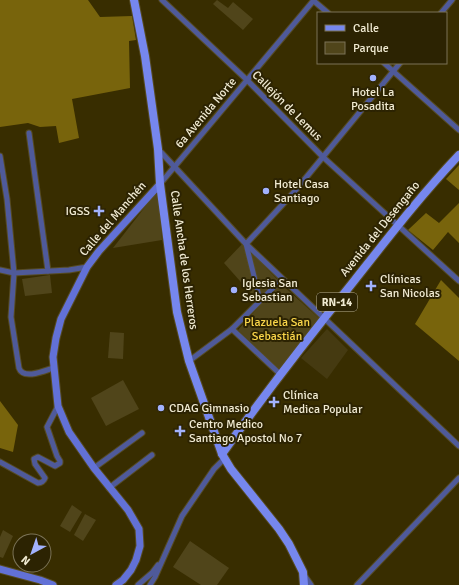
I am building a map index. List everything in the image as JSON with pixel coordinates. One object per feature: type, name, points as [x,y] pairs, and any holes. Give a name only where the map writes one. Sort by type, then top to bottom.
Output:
[{"type":"main road","name":"Calle del Manchén","points":[[134,0],[145,56],[158,149],[160,184]]},
{"type":"main road","name":"Avenida del Desengaño","points":[[223,457],[280,374],[427,190],[459,155]]},
{"type":"main road","name":"Calle Ancha de los Herreros","points":[[160,184],[177,312],[189,361],[223,457],[290,544],[303,572]]},
{"type":"main road","points":[[303,572],[304,585]]},
{"type":"street","name":"Callejón de Lemus","points":[[162,0],[247,80],[323,157],[459,281]]},
{"type":"street","points":[[314,0],[327,12]]},
{"type":"street","name":"6a Avenida Norte","points":[[160,184],[314,0]]},
{"type":"street","points":[[443,12],[452,0]]},
{"type":"street","points":[[385,64],[459,130]]},
{"type":"street","points":[[246,244],[295,190],[399,64]]},
{"type":"street","points":[[29,132],[48,271]]},
{"type":"street","points":[[158,149],[246,244],[459,446]]},
{"type":"street","points":[[0,156],[7,199],[14,273],[10,317],[20,371],[24,374],[29,374],[53,368]]},
{"type":"street","name":"Calle del Manchén","points":[[116,585],[123,580],[131,570],[136,560],[140,546],[139,529],[128,510],[109,488],[69,432],[58,406],[53,368],[54,348],[61,319],[87,267],[99,251],[160,184]]},
{"type":"street","points":[[0,200],[7,199]]},
{"type":"street","points":[[246,244],[260,300]]},
{"type":"street","points":[[0,270],[14,273],[69,270],[87,267]]},
{"type":"street","points":[[189,361],[232,329],[282,279]]},
{"type":"street","points":[[232,329],[280,374]]},
{"type":"street","points":[[0,462],[40,484],[45,478],[35,464],[34,459],[38,457],[55,466],[60,463],[48,427],[58,406]]},
{"type":"street","points":[[94,468],[142,433]]},
{"type":"street","points":[[109,488],[152,455]]},
{"type":"street","points":[[150,585],[182,516],[223,457]]},
{"type":"street","points":[[357,585],[459,478]]},
{"type":"street","points":[[138,585],[152,573],[164,556]]},
{"type":"street","points":[[0,569],[29,576],[53,585]]},
{"type":"street","points":[[303,572],[311,585]]},
{"type":"shaded area","points":[[0,0],[88,0],[100,17],[132,16],[136,40],[129,41],[130,88],[72,99],[79,138],[59,143],[56,126],[40,127],[28,123],[0,127]]},
{"type":"shaded area","points":[[459,165],[459,190],[446,179]]},
{"type":"shaded area","points":[[459,203],[459,243],[448,232],[433,250],[408,230],[426,213],[439,223]]},
{"type":"shaded area","points":[[441,280],[459,298],[459,361],[415,324]]},
{"type":"shaded area","points":[[327,329],[348,350],[327,379],[301,358]]},
{"type":"shaded area","points":[[0,401],[18,425],[13,452],[0,448]]},
{"type":"green space","points":[[217,0],[228,8],[233,2],[253,19],[243,30],[213,4]]},
{"type":"green space","points":[[159,189],[162,240],[113,248]]},
{"type":"green space","points":[[244,242],[257,300],[224,263]]},
{"type":"green space","points":[[249,250],[278,280],[261,297]]},
{"type":"green space","points":[[50,275],[52,293],[25,296],[22,279]]},
{"type":"green space","name":"Plazuela San Sebastián","points":[[280,283],[320,319],[280,370],[238,330]]},
{"type":"green space","points":[[110,332],[124,333],[123,359],[108,358]]},
{"type":"green space","points":[[123,380],[139,409],[106,426],[91,398]]},
{"type":"green space","points":[[72,505],[82,512],[70,532],[60,526]]},
{"type":"green space","points":[[85,514],[96,520],[83,541],[74,535]]},
{"type":"green space","points":[[3,530],[12,535],[3,558],[0,557],[0,537]]},
{"type":"green space","points":[[190,541],[229,568],[217,585],[201,585],[173,567]]},
{"type":"place","name":"Hotel La Posadita","points":[[373,78]]},
{"type":"place","name":"Hotel Casa Santiago","points":[[266,191]]},
{"type":"place","name":"IGSS","points":[[99,211]]},
{"type":"place","name":"Clínicas San Nicolas","points":[[371,286]]},
{"type":"place","name":"Iglesia San Sebastian","points":[[234,290]]},
{"type":"place","name":"Clínica Medica Popular","points":[[274,402]]},
{"type":"place","name":"CDAG Gimnasio","points":[[161,408]]},
{"type":"place","name":"Centro Medico Santiago Apostol No 7","points":[[180,431]]}]
